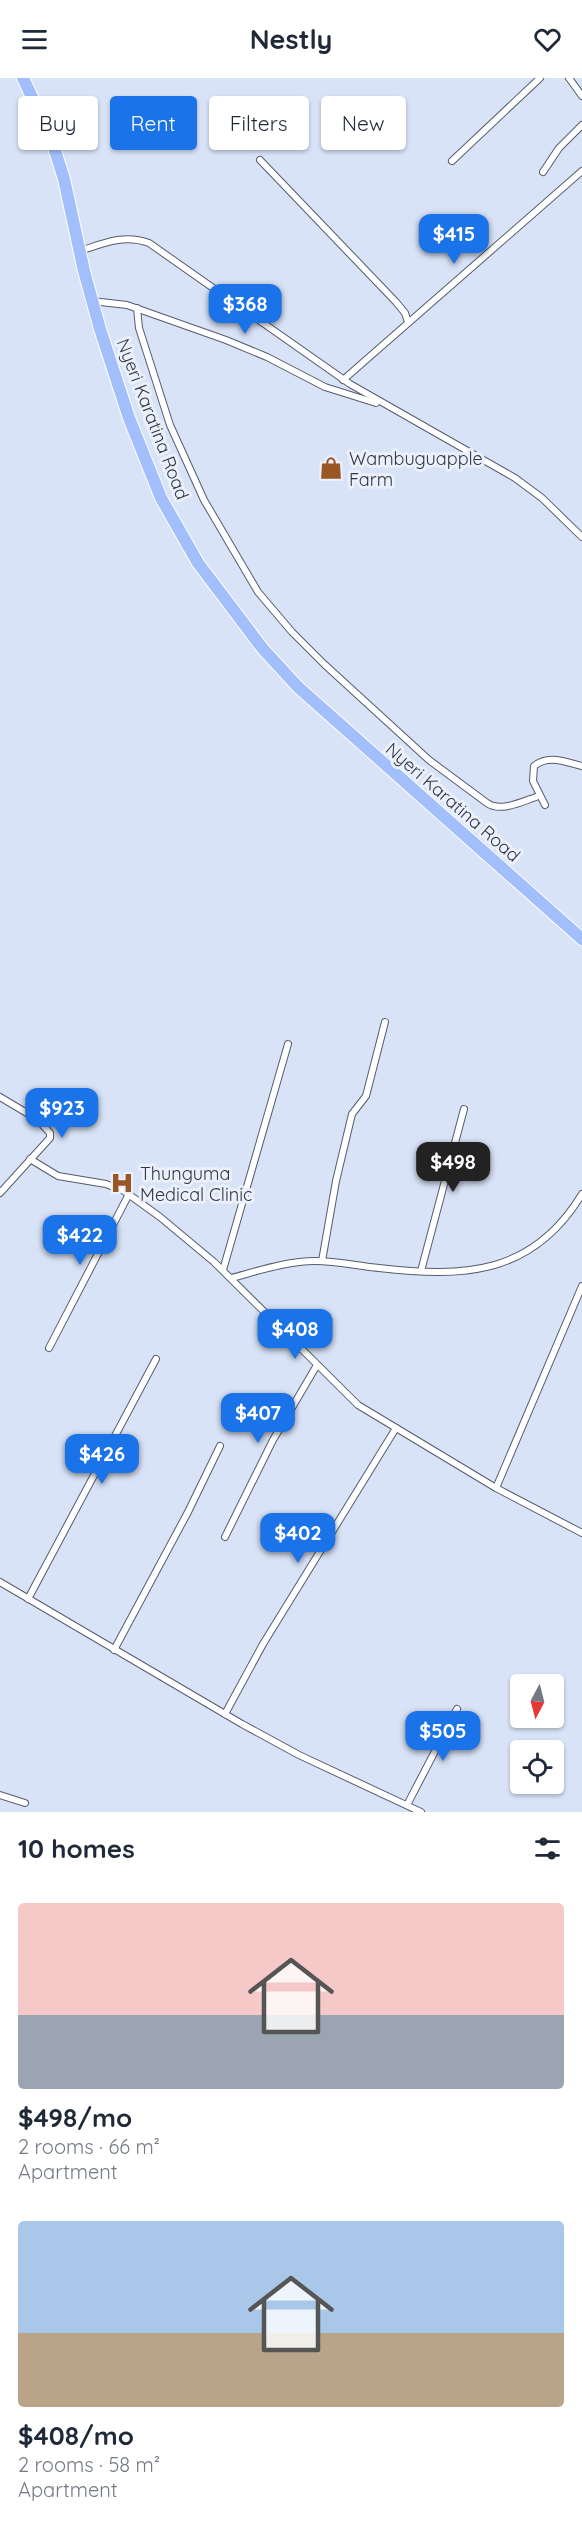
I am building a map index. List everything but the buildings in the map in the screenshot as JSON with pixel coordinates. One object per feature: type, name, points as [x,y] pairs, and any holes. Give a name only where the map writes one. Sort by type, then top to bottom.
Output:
[{"type":"highway","name":"Nyeri Karatina Road","points":[[23,78],[51,138],[64,179],[92,301],[129,418],[161,498],[198,563],[263,649],[298,687],[582,939]]},
{"type":"street","points":[[452,161],[540,78]]},
{"type":"street","points":[[569,78],[582,96]]},
{"type":"street","points":[[543,172],[559,148],[582,125]]},
{"type":"street","points":[[260,160],[396,302],[405,313],[408,322]]},
{"type":"street","points":[[343,380],[582,171]]},
{"type":"street","points":[[80,251],[118,239],[136,239],[149,243],[343,380],[515,478],[542,498],[582,537]]},
{"type":"street","points":[[92,301],[137,308],[257,352],[325,387],[388,407]]},
{"type":"street","points":[[137,308],[139,328],[170,425],[204,500],[265,600],[292,632],[324,664],[429,760],[487,803],[500,808],[538,796]]},
{"type":"street","points":[[545,805],[538,796],[532,772],[534,766],[541,760],[551,758],[582,766]]},
{"type":"street","points":[[322,1261],[336,1181],[352,1114],[366,1096],[384,1022]]},
{"type":"street","points":[[223,1270],[288,1044]]},
{"type":"street","points":[[0,1097],[27,1112],[50,1133],[50,1138],[0,1193]]},
{"type":"street","points":[[421,1270],[464,1109]]},
{"type":"street","points":[[30,1159],[58,1176],[106,1184],[129,1194],[223,1270],[358,1405],[496,1488],[582,1533]]},
{"type":"street","points":[[49,1348],[129,1194]]},
{"type":"street","points":[[231,1278],[299,1262],[322,1261],[378,1268],[480,1270],[517,1258],[541,1242],[567,1217],[582,1194]]},
{"type":"street","points":[[496,1488],[582,1286]]},
{"type":"street","points":[[28,1599],[156,1359]]},
{"type":"street","points":[[225,1537],[273,1440],[317,1365]]},
{"type":"street","points":[[225,1714],[263,1644],[396,1428]]},
{"type":"street","points":[[114,1650],[188,1512],[220,1446]]},
{"type":"street","points":[[0,1582],[299,1755],[421,1812]]},
{"type":"street","points":[[406,1805],[457,1708]]},
{"type":"street","points":[[0,1795],[25,1803]]},
{"type":"place","name":"Wambuguapple Farm","points":[[331,468]]},
{"type":"place","name":"Thunguma Medical Clinic","points":[[122,1183]]}]
